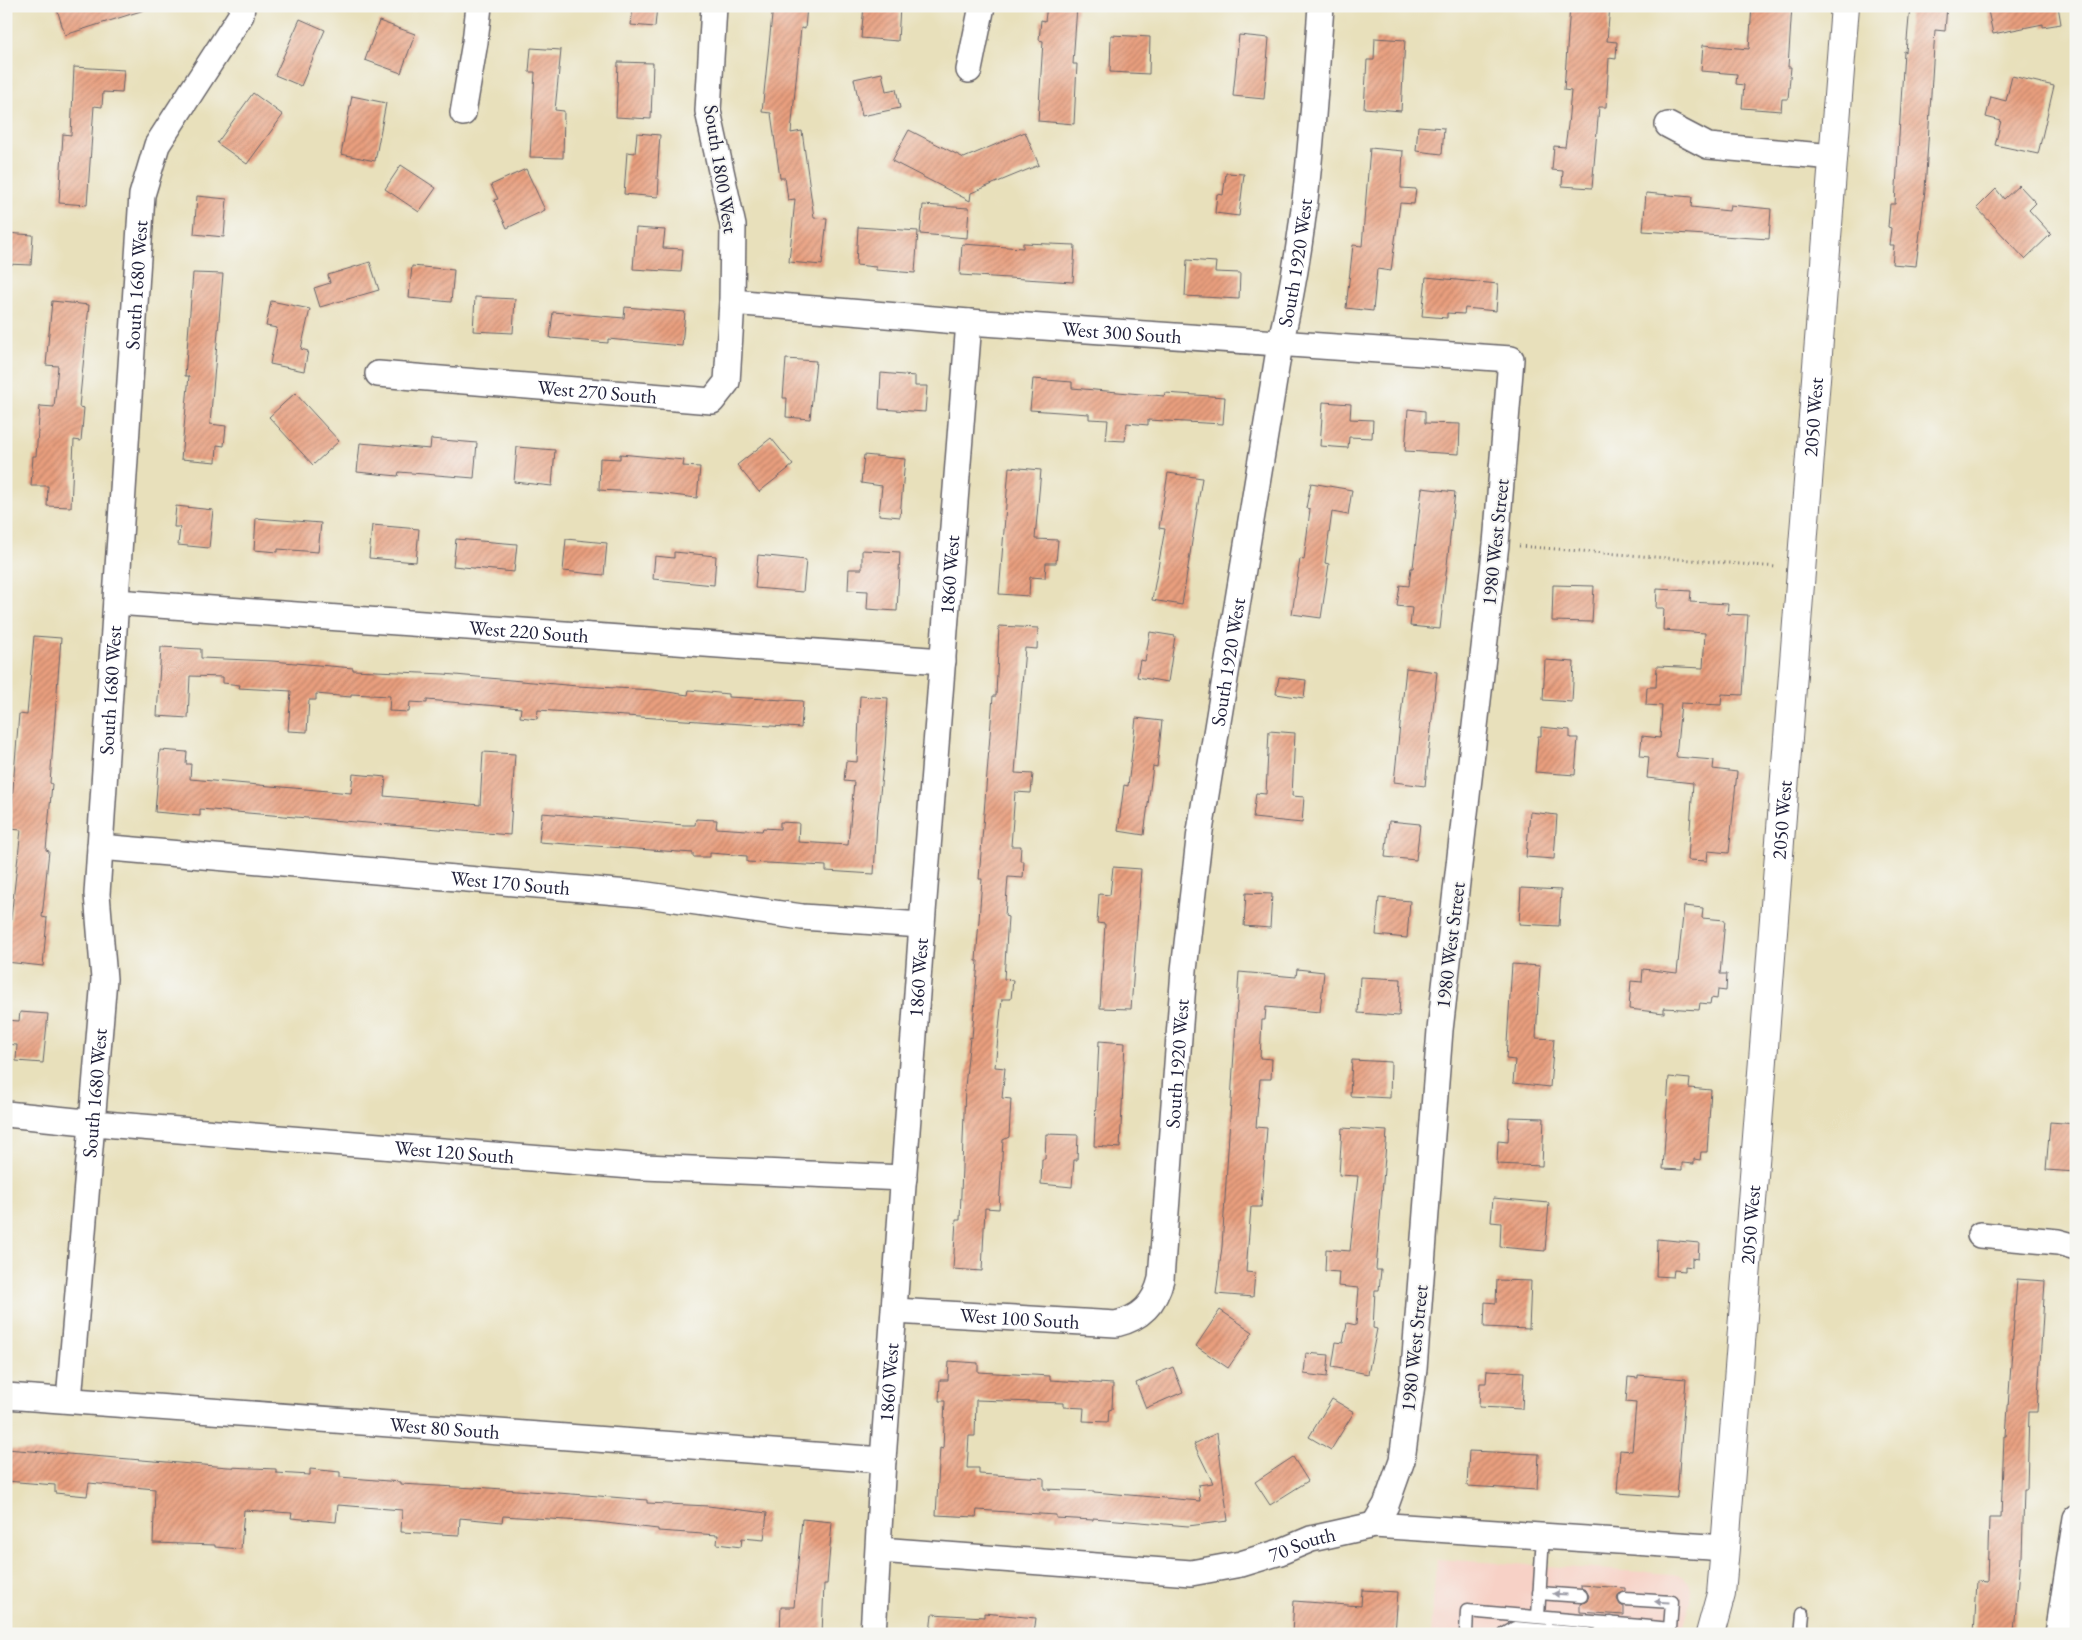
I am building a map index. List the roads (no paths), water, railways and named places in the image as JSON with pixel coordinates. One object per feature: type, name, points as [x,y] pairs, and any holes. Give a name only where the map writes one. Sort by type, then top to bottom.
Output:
[{"type":"street","name":"South 1680 West","points":[[69,1400],[104,979],[97,894],[142,194],[157,145],[241,15],[242,6]]},
{"type":"street","points":[[463,113],[479,6]]},
{"type":"street","name":"South 1800 West","points":[[714,6],[708,111],[733,226],[732,302]]},
{"type":"street","points":[[969,70],[982,6]]},
{"type":"street","name":"South 1920 West","points":[[1142,1314],[1158,1292],[1161,1279],[1184,970],[1200,831],[1280,344],[1288,309],[1310,166],[1322,6]]},
{"type":"street","name":"2050 West","points":[[1710,1634],[1720,1594],[1725,1548],[1845,6]]},
{"type":"street","points":[[1668,125],[1708,146],[1834,157]]},
{"type":"street","name":"West 300 South","points":[[732,302],[969,322],[1511,359]]},
{"type":"street","name":"West 270 South","points":[[378,374],[712,401],[727,382],[732,302]]},
{"type":"street","name":"1860 West","points":[[873,1634],[883,1460],[922,925],[969,322]]},
{"type":"street","name":"1980 West Street","points":[[1374,1525],[1386,1505],[1402,1460],[1414,1369],[1440,1030],[1496,544],[1511,359]]},
{"type":"street","name":"West 220 South","points":[[116,602],[943,661]]},
{"type":"street","name":"West 170 South","points":[[100,847],[640,894],[802,917],[922,925]]},
{"type":"street","name":"West 120 South","points":[[6,1114],[93,1123],[644,1167],[904,1178]]},
{"type":"street","points":[[1980,1236],[2058,1242],[2076,1247]]},
{"type":"street","name":"West 100 South","points":[[895,1311],[1116,1324],[1142,1314]]},
{"type":"street","name":"West 80 South","points":[[6,1396],[883,1460]]},
{"type":"street","points":[[2058,1634],[2076,1518]]},
{"type":"street","name":"70 South","points":[[879,1550],[1191,1573],[1241,1564],[1311,1540],[1374,1525],[1725,1548]]},
{"type":"lane","points":[[1538,1616],[1543,1536]]},
{"type":"lane","points":[[1540,1593],[1581,1596]]},
{"type":"lane","points":[[1466,1634],[1467,1611],[1611,1623],[1640,1630],[1670,1628],[1672,1602],[1625,1599]]},
{"type":"lane","points":[[1801,1634],[1803,1614]]},
{"type":"lane","points":[[1600,1634],[1611,1623]]},
{"type":"lane","points":[[1505,1634],[1515,1628],[1587,1634]]}]
